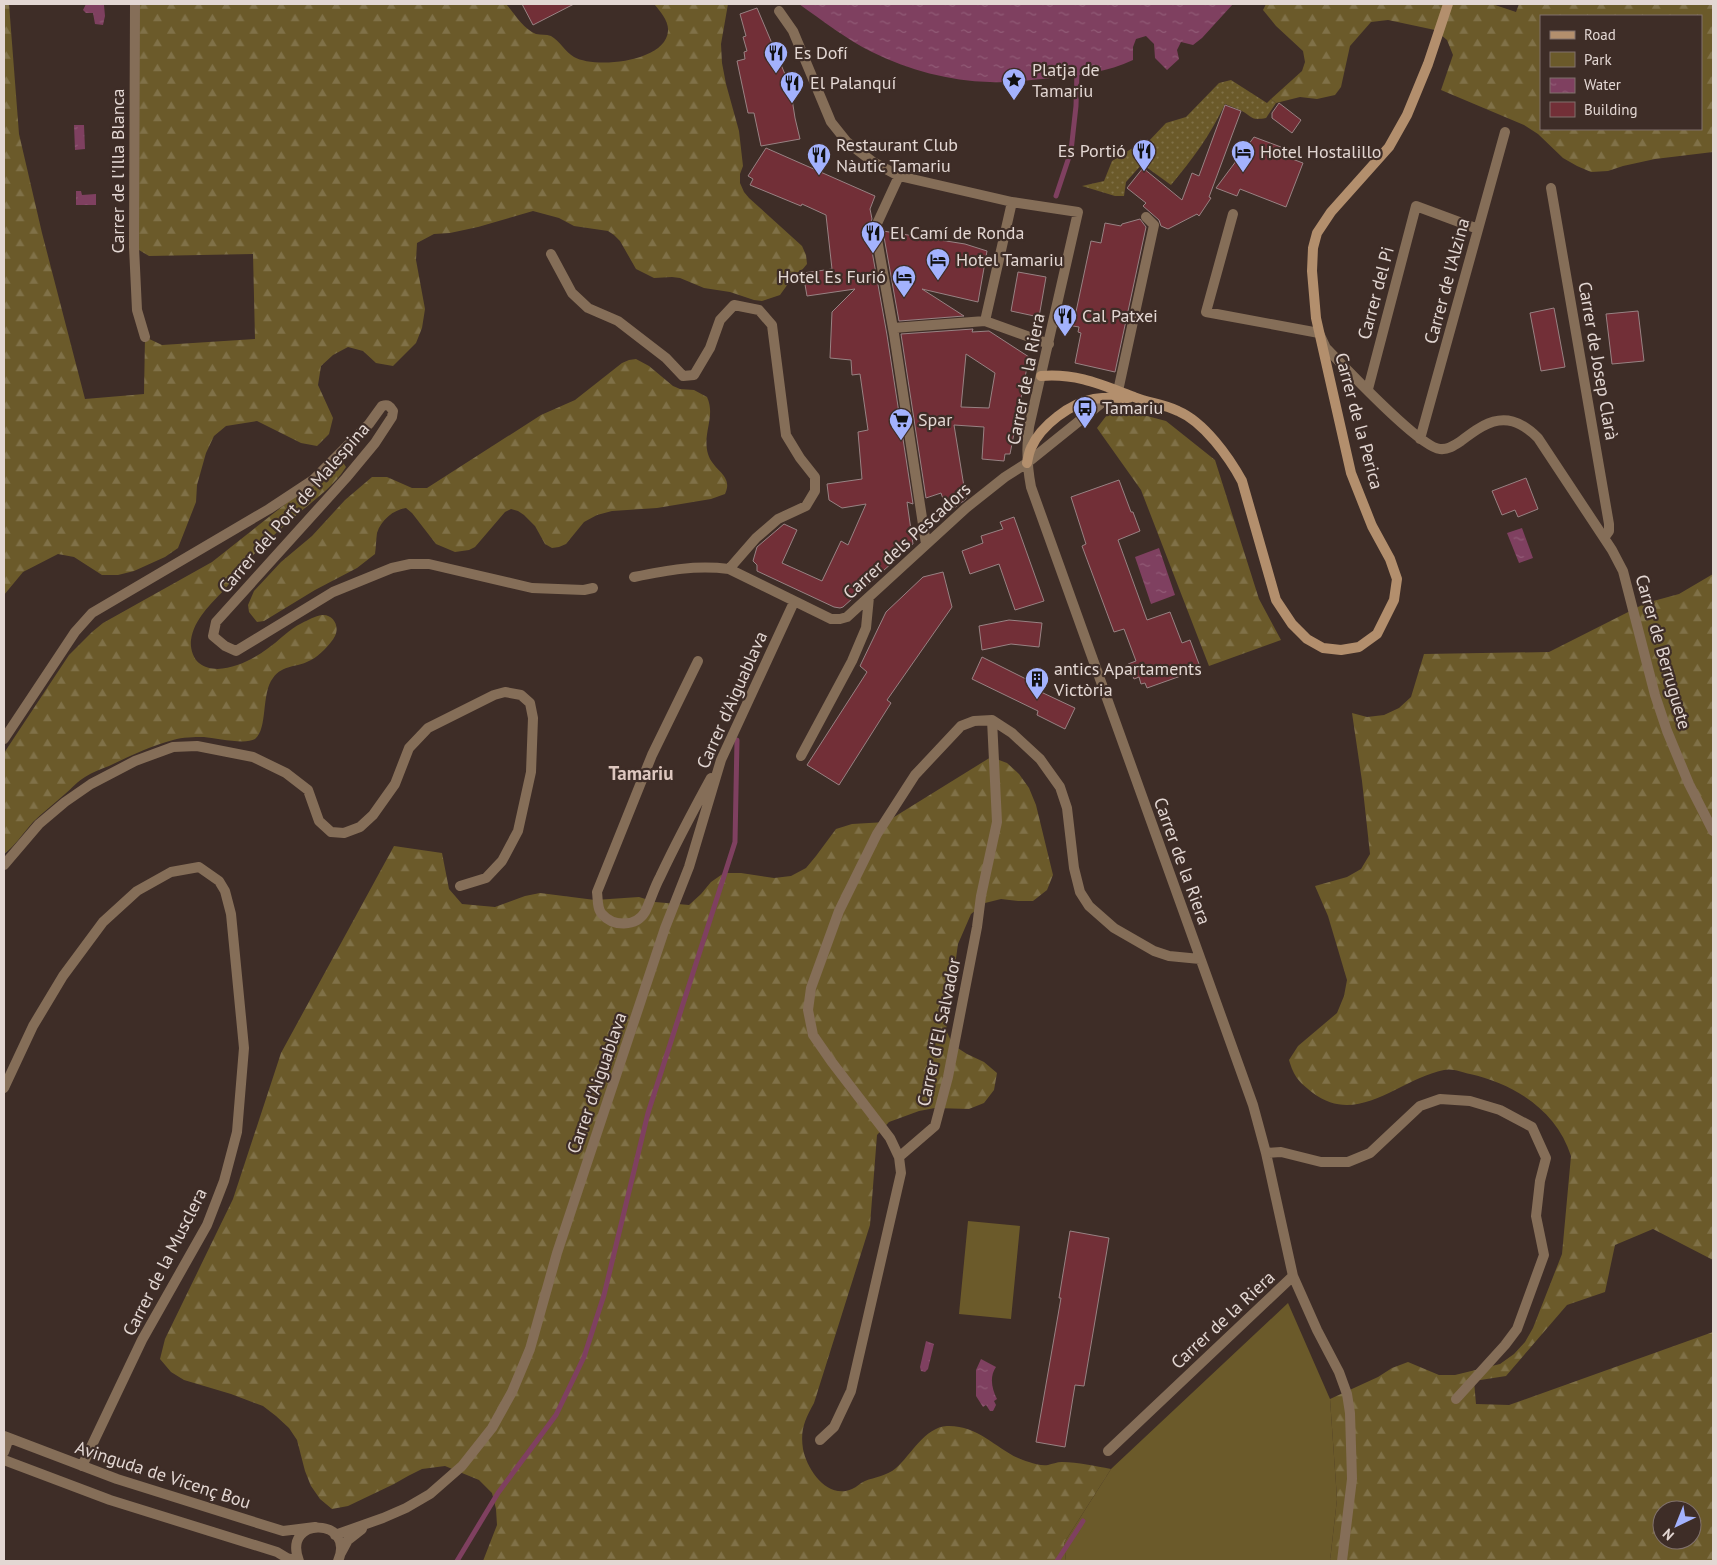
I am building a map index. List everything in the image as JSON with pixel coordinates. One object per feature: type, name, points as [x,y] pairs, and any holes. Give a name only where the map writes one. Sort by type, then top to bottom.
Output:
[{"type":"street","name":"Carrer de l'Illa Blanca","points":[[135,4],[134,247],[138,310],[145,337]]},
{"type":"street","name":"Carrer de la Perica","points":[[1136,398],[1179,411],[1212,438],[1234,466],[1242,481],[1276,600],[1292,624],[1307,639],[1323,648],[1341,650],[1359,647],[1376,634],[1394,600],[1397,579],[1390,559],[1372,526],[1351,473],[1316,318],[1312,271],[1313,248],[1317,233],[1331,212],[1389,147],[1407,115],[1428,64],[1448,4]]},
{"type":"street","points":[[779,11],[793,30],[831,122],[847,142],[873,162],[899,176],[1012,202],[985,321]]},
{"type":"street","name":"Carrer de l'Alzina","points":[[1420,439],[1505,132]]},
{"type":"street","points":[[899,176],[875,228],[893,328],[926,544]]},
{"type":"street","name":"Carrer de Josep Clarà","points":[[1551,188],[1609,524],[1609,531],[1604,538]]},
{"type":"street","name":"Carrer de la Riera","points":[[1012,202],[1078,212],[1026,443],[1031,487],[1253,1105],[1266,1153],[1293,1276],[1108,1451]]},
{"type":"street","name":"Carrer del Pi","points":[[1368,389],[1416,206],[1478,229]]},
{"type":"street","points":[[1233,214],[1206,312],[1319,333],[1326,348],[1420,439]]},
{"type":"street","points":[[1118,391],[1154,225],[1146,217]]},
{"type":"street","points":[[551,254],[572,293],[588,308],[618,322],[666,358],[683,376],[694,375],[710,348],[720,320],[734,306],[759,310],[772,325],[786,434],[800,458],[815,477],[815,491],[806,506],[778,519],[756,538],[730,569]]},
{"type":"street","points":[[893,328],[985,321],[1048,344]]},
{"type":"street","points":[[1042,376],[1056,375],[1082,378],[1136,398]]},
{"type":"street","points":[[1027,462],[1031,447],[1038,437],[1057,417],[1081,402],[1109,397],[1136,398]]},
{"type":"street","name":"Carrer dels Pescadors","points":[[634,576],[679,568],[712,567],[730,569],[831,619],[848,617],[966,508],[1109,397]]},
{"type":"street","name":"Carrer del Port de Malespina","points":[[4,738],[75,632],[92,614],[269,509],[313,480],[369,424],[382,406],[390,406],[393,411],[392,417],[375,443],[346,478],[216,622],[213,636],[225,646],[236,651],[333,592],[392,568],[410,564],[429,564],[532,588],[584,590],[593,588]]},
{"type":"street","name":"Carrer de Berruguete","points":[[1420,439],[1440,450],[1451,448],[1484,425],[1508,420],[1528,427],[1538,438],[1604,538],[1622,571],[1666,732],[1713,831]]},
{"type":"street","points":[[802,756],[852,661],[866,628],[869,597]]},
{"type":"street","name":"Carrer d'Aiguablava","points":[[335,1535],[369,1524],[406,1508],[430,1494],[462,1466],[492,1428],[512,1392],[530,1349],[560,1244],[665,928],[689,867],[721,760],[794,602]]},
{"type":"street","points":[[698,661],[652,755],[597,892],[602,915],[616,924],[629,924],[644,914],[651,894],[687,821],[721,760]]},
{"type":"street","points":[[4,865],[39,824],[65,802],[91,784],[135,761],[174,747],[197,746],[253,757],[286,773],[308,790],[319,821],[331,832],[344,834],[360,827],[373,815],[395,784],[409,748],[428,728],[494,694],[505,692],[521,695],[530,703],[533,718],[531,772],[518,831],[502,861],[486,878],[460,886]]},
{"type":"street","points":[[820,1440],[834,1428],[851,1391],[901,1173],[899,1157],[890,1138],[813,1035],[808,1010],[811,988],[838,911],[877,834],[915,775],[961,726],[992,720],[1012,733],[1040,759],[1060,787],[1067,808],[1074,868],[1080,892],[1089,906],[1114,928],[1154,951],[1169,956],[1200,959]]},
{"type":"street","name":"Carrer d'El Salvador","points":[[899,1157],[935,1126],[948,1077],[977,927],[981,896],[998,822],[992,720]]},
{"type":"street","name":"Carrer de la Musclera","points":[[4,1088],[32,1026],[63,976],[103,922],[136,891],[171,872],[199,867],[219,881],[226,891],[231,914],[244,1048],[236,1132],[224,1181],[207,1225],[142,1340],[82,1466]]},
{"type":"street","points":[[1266,1153],[1281,1152],[1321,1162],[1348,1162],[1370,1153],[1420,1106],[1440,1099],[1470,1101],[1500,1110],[1532,1127],[1546,1158],[1540,1182],[1536,1216],[1544,1255],[1517,1329],[1481,1373],[1456,1399]]},
{"type":"street","points":[[1293,1276],[1317,1330],[1339,1372],[1347,1394],[1350,1413],[1352,1479],[1342,1561]]},
{"type":"street","points":[[4,1452],[6,1437]]},
{"type":"street","name":"Avinguda de Vicenç Bou","points":[[6,1437],[117,1479],[283,1531],[315,1527]]},
{"type":"street","points":[[4,1460],[110,1500],[277,1552],[287,1558],[299,1561],[295,1547],[297,1540],[302,1534],[315,1527],[330,1530],[339,1540],[339,1558]]},
{"type":"street","name":"Carrer d'Aiguablava","points":[[339,1558],[348,1540],[369,1524]]},
{"type":"green space","points":[[4,4],[9,4],[19,134],[42,233],[85,399],[144,394],[145,337],[162,345],[255,339],[253,254],[149,256],[134,247],[135,4],[506,4],[523,25],[536,34],[551,36],[574,57],[584,61],[612,62],[643,56],[655,50],[664,42],[668,27],[664,16],[654,4],[728,4],[721,44],[722,63],[739,131],[743,166],[740,174],[740,183],[749,198],[802,246],[807,264],[795,274],[780,295],[762,301],[730,292],[704,288],[680,278],[654,278],[636,269],[620,241],[608,231],[574,226],[559,218],[533,211],[478,227],[450,233],[434,234],[417,243],[416,260],[425,309],[422,328],[416,343],[393,366],[376,363],[363,351],[348,347],[333,355],[321,366],[318,385],[333,418],[329,434],[317,446],[301,443],[257,421],[226,426],[214,436],[206,453],[197,485],[196,502],[178,548],[165,557],[134,571],[118,575],[102,575],[74,557],[58,554],[23,572],[4,595]]},
{"type":"green space","points":[[1266,4],[1492,4],[1516,12],[1519,4],[1713,4],[1713,152],[1655,159],[1608,171],[1591,172],[1563,158],[1538,134],[1524,125],[1441,90],[1453,55],[1447,40],[1435,30],[1388,20],[1371,22],[1350,46],[1341,87],[1335,95],[1317,99],[1300,97],[1276,103],[1271,99],[1302,71],[1305,62],[1303,51],[1276,26],[1263,10]]},
{"type":"green space","points":[[1231,80],[1267,103],[1271,99],[1276,103],[1266,118],[1254,118],[1225,104],[1201,146],[1171,185],[1142,164],[1126,182],[1124,196],[1115,196],[1082,186],[1104,181],[1112,161],[1131,149],[1147,143],[1166,123],[1186,117],[1219,83]]},
{"type":"green space","points":[[636,359],[649,366],[673,386],[680,389],[694,390],[707,397],[710,411],[707,439],[708,454],[714,465],[725,477],[727,488],[725,494],[711,499],[657,508],[612,511],[597,515],[584,522],[566,544],[552,548],[545,544],[535,526],[524,515],[511,509],[505,512],[475,547],[455,552],[436,544],[412,513],[406,508],[401,509],[388,516],[381,524],[377,533],[375,554],[357,568],[315,590],[264,621],[257,622],[249,612],[248,605],[254,591],[281,562],[312,536],[345,500],[372,477],[387,477],[412,488],[427,488],[541,415],[575,400],[622,363]]},
{"type":"green space","points":[[1113,407],[1166,421],[1215,460],[1259,599],[1281,640],[1209,666],[1141,490],[1097,428]]},
{"type":"green space","points":[[342,461],[346,467],[335,482],[274,535],[240,569],[204,612],[193,632],[191,646],[194,656],[199,663],[215,669],[243,663],[260,654],[293,628],[312,618],[326,615],[334,621],[337,628],[335,636],[321,653],[306,662],[281,670],[273,678],[267,692],[262,727],[255,739],[250,741],[230,741],[204,737],[188,737],[177,739],[149,748],[94,772],[80,780],[33,822],[4,854],[4,753],[69,655],[103,623],[212,562]]},
{"type":"green space","points":[[1713,574],[1713,1260],[1653,1229],[1615,1245],[1605,1292],[1567,1305],[1506,1376],[1474,1381],[1476,1404],[1509,1405],[1713,1332],[1713,1561],[1330,1561],[1337,1499],[1330,1399],[1408,1362],[1439,1375],[1455,1375],[1500,1364],[1514,1354],[1525,1342],[1533,1328],[1562,1254],[1571,1156],[1556,1126],[1545,1113],[1518,1092],[1487,1079],[1457,1070],[1444,1070],[1427,1075],[1378,1098],[1346,1105],[1330,1102],[1313,1093],[1293,1071],[1289,1060],[1298,1046],[1337,1013],[1344,996],[1347,980],[1328,916],[1315,886],[1347,877],[1361,869],[1370,854],[1352,713],[1367,717],[1384,715],[1399,708],[1411,697],[1424,654],[1549,652],[1646,603],[1679,594]]},
{"type":"green space","points":[[991,757],[1007,763],[1019,774],[1029,788],[1036,805],[1053,875],[1047,890],[1033,901],[1001,899],[985,903],[971,914],[958,944],[946,1030],[953,1045],[984,1062],[997,1073],[994,1090],[984,1103],[969,1109],[935,1108],[919,1111],[889,1122],[877,1135],[870,1225],[814,1403],[804,1425],[802,1442],[805,1457],[814,1474],[827,1487],[843,1491],[852,1489],[865,1481],[892,1471],[902,1463],[925,1436],[932,1431],[947,1426],[970,1430],[1008,1453],[1036,1464],[1046,1465],[1068,1462],[1111,1469],[1064,1543],[1066,1561],[483,1561],[497,1525],[492,1493],[479,1480],[445,1466],[422,1469],[348,1506],[332,1509],[320,1499],[311,1486],[297,1440],[289,1428],[276,1416],[263,1406],[184,1380],[171,1372],[160,1359],[165,1339],[233,1199],[281,1053],[394,846],[442,853],[449,889],[462,904],[495,907],[525,896],[540,893],[595,900],[639,897],[655,902],[689,905],[711,882],[724,873],[741,873],[774,878],[791,876],[806,868],[836,829],[852,824],[886,822]]},
{"type":"green space","points":[[968,1221],[1020,1226],[1011,1319],[959,1314]]},
{"type":"green space","points":[[1288,1303],[1330,1399],[1337,1499],[1330,1561],[1066,1561],[1064,1543],[1111,1469]]},
{"type":"water","points":[[86,4],[104,5],[105,16],[103,25],[95,24],[93,13],[86,13],[83,10]]},
{"type":"water","points":[[799,4],[1233,4],[1202,38],[1193,45],[1181,42],[1177,50],[1179,59],[1167,70],[1155,58],[1154,44],[1146,36],[1136,39],[1133,47],[1133,60],[1124,64],[1072,76],[998,82],[944,77],[900,64],[872,52],[853,41]]},
{"type":"water","points":[[74,125],[84,125],[85,149],[75,150]]},
{"type":"water","points":[[76,191],[81,191],[82,195],[96,194],[96,205],[76,205]]},
{"type":"water","points":[[1522,528],[1533,558],[1519,563],[1507,533]]},
{"type":"water","points":[[1159,548],[1175,595],[1151,604],[1135,557]]},
{"type":"water","points":[[926,1341],[934,1344],[928,1369],[925,1372],[921,1371],[920,1367]]},
{"type":"water","points":[[981,1359],[996,1367],[992,1375],[997,1399],[994,1401],[996,1405],[993,1411],[990,1411],[986,1405],[983,1407],[976,1396],[976,1370]]},
{"type":"building","points":[[522,4],[574,4],[533,25]]},
{"type":"building","points":[[757,8],[790,86],[800,139],[761,146],[754,113],[748,113],[737,61],[745,59],[744,52],[747,51],[743,37],[746,36],[740,14]]},
{"type":"building","points":[[1279,103],[1301,120],[1292,133],[1272,118],[1272,113]]},
{"type":"building","points":[[1225,105],[1241,111],[1209,197],[1211,198],[1199,216],[1197,214],[1168,229],[1161,226],[1159,220],[1143,206],[1146,203],[1127,188],[1143,168],[1182,200],[1192,173],[1199,176]]},
{"type":"building","points":[[1254,137],[1281,147],[1276,153],[1303,163],[1286,207],[1240,189],[1237,196],[1216,188]]},
{"type":"building","points":[[766,148],[875,196],[870,209],[872,219],[868,229],[887,335],[913,504],[907,502],[913,544],[840,608],[834,607],[757,571],[757,565],[753,561],[757,547],[784,524],[797,530],[782,563],[822,581],[841,541],[848,545],[866,504],[842,508],[829,500],[827,484],[862,479],[858,432],[868,430],[860,374],[852,375],[851,360],[830,358],[832,312],[855,289],[807,296],[803,273],[832,269],[826,215],[750,185],[753,179],[748,176]]},
{"type":"building","points":[[1140,219],[1146,227],[1115,372],[1075,363],[1081,333],[1078,332],[1079,327],[1073,326],[1091,241],[1101,243],[1105,223],[1121,226],[1122,224]]},
{"type":"building","points":[[883,231],[965,244],[987,251],[978,302],[922,289],[964,316],[899,321]]},
{"type":"building","points":[[1018,272],[1046,277],[1039,317],[1011,311]]},
{"type":"building","points":[[1554,308],[1565,367],[1541,371],[1530,313]]},
{"type":"building","points":[[1638,311],[1644,361],[1612,364],[1606,314]]},
{"type":"building","points":[[973,329],[972,332],[989,331],[1029,357],[1010,454],[1005,454],[1004,461],[982,459],[984,427],[954,425],[966,499],[948,513],[941,493],[926,498],[901,334]],"holes":[[[966,354],[995,373],[989,408],[961,407]]]},
{"type":"building","points":[[1526,478],[1538,509],[1518,517],[1515,510],[1502,515],[1492,491]]},
{"type":"building","points":[[1119,480],[1140,531],[1118,540],[1147,620],[1170,612],[1182,643],[1190,640],[1199,664],[1190,667],[1192,672],[1147,688],[1145,683],[1141,684],[1139,677],[1134,679],[1128,664],[1136,661],[1124,629],[1114,632],[1082,546],[1086,544],[1071,497]]},
{"type":"building","points":[[1014,517],[1044,601],[1015,610],[999,564],[970,574],[962,551],[983,543],[981,536],[1003,529],[1000,522]]},
{"type":"building","points":[[943,572],[952,607],[887,700],[891,703],[839,785],[807,765],[867,672],[860,666],[886,612],[923,577]]},
{"type":"building","name":"antics Apartaments Victòria","points":[[1009,620],[1042,623],[1039,647],[1011,644],[982,650],[979,626]]},
{"type":"building","name":"antics Apartaments Victòria","points":[[982,657],[1044,688],[1041,692],[1075,708],[1065,729],[1037,715],[1038,711],[972,679]]},
{"type":"building","points":[[1070,1231],[1109,1238],[1084,1386],[1075,1385],[1065,1447],[1036,1442],[1061,1298],[1059,1298]]},
{"type":"waterway","points":[[1056,196],[1071,151],[1076,106],[1077,71]]},
{"type":"waterway","points":[[457,1561],[498,1493],[556,1415],[584,1357],[604,1295],[648,1113],[735,842],[737,740]]},
{"type":"waterway","points":[[1057,1561],[1083,1521]]},
{"type":"place","name":"Es Dofí","points":[[776,74]]},
{"type":"place","name":"Platja de Tamariu","points":[[1014,101]]},
{"type":"place","name":"El Palanquí","points":[[792,104]]},
{"type":"place","name":"Es Portió","points":[[1144,172]]},
{"type":"place","name":"Hotel Hostalillo","points":[[1243,173]]},
{"type":"place","name":"Restaurant Club Nàutic Tamariu","points":[[819,176]]},
{"type":"place","name":"El Camí de Ronda","points":[[873,254]]},
{"type":"place","name":"Hotel Tamariu","points":[[938,281]]},
{"type":"place","name":"Hotel Es Furió","points":[[904,298]]},
{"type":"place","name":"Cal Patxei","points":[[1065,337]]},
{"type":"place","name":"Tamariu","points":[[1085,429]]},
{"type":"place","name":"Spar","points":[[901,441]]},
{"type":"place","name":"antics Apartaments Victòria","points":[[1037,700]]},
{"type":"district","name":"Tamariu","points":[[641,773]]}]
